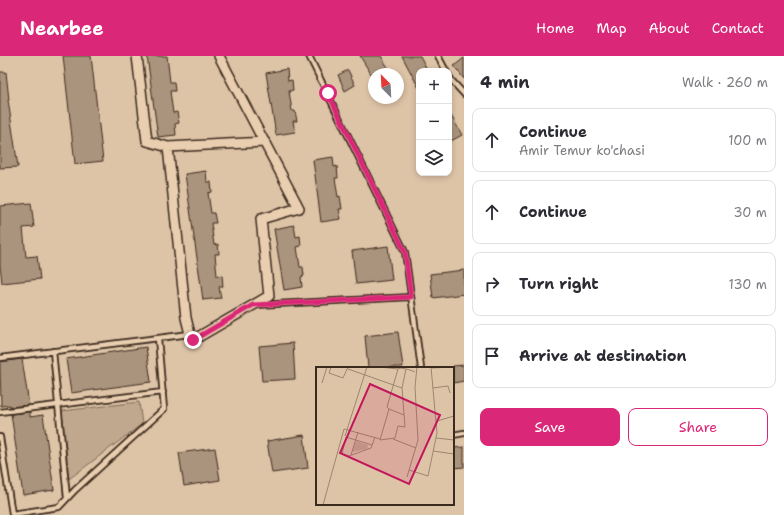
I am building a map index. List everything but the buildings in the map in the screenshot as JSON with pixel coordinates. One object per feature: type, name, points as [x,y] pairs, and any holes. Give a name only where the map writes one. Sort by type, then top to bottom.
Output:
[{"type":"street","points":[[137,56],[147,141],[168,147],[265,142]]},
{"type":"street","points":[[168,147],[186,318],[193,340],[269,296],[261,219],[299,208],[219,56]]},
{"type":"lane","points":[[309,56],[405,252],[421,367]]},
{"type":"lane","points":[[438,56],[444,68]]},
{"type":"lane","points":[[452,81],[464,93]]},
{"type":"lane","points":[[253,305],[411,297]]},
{"type":"lane","points":[[0,358],[190,334]]},
{"type":"lane","points":[[0,437],[12,514],[59,507],[164,409],[158,338]]},
{"type":"lane","points":[[53,352],[67,498]]},
{"type":"lane","points":[[0,412],[163,392]]},
{"type":"lane","points":[[454,435],[464,433]]},
{"type":"shaded area","points":[[139,402],[142,424],[69,479],[62,411]]},
{"type":"route","points":[[193,340],[253,305],[411,297],[405,252],[328,93]]}]
